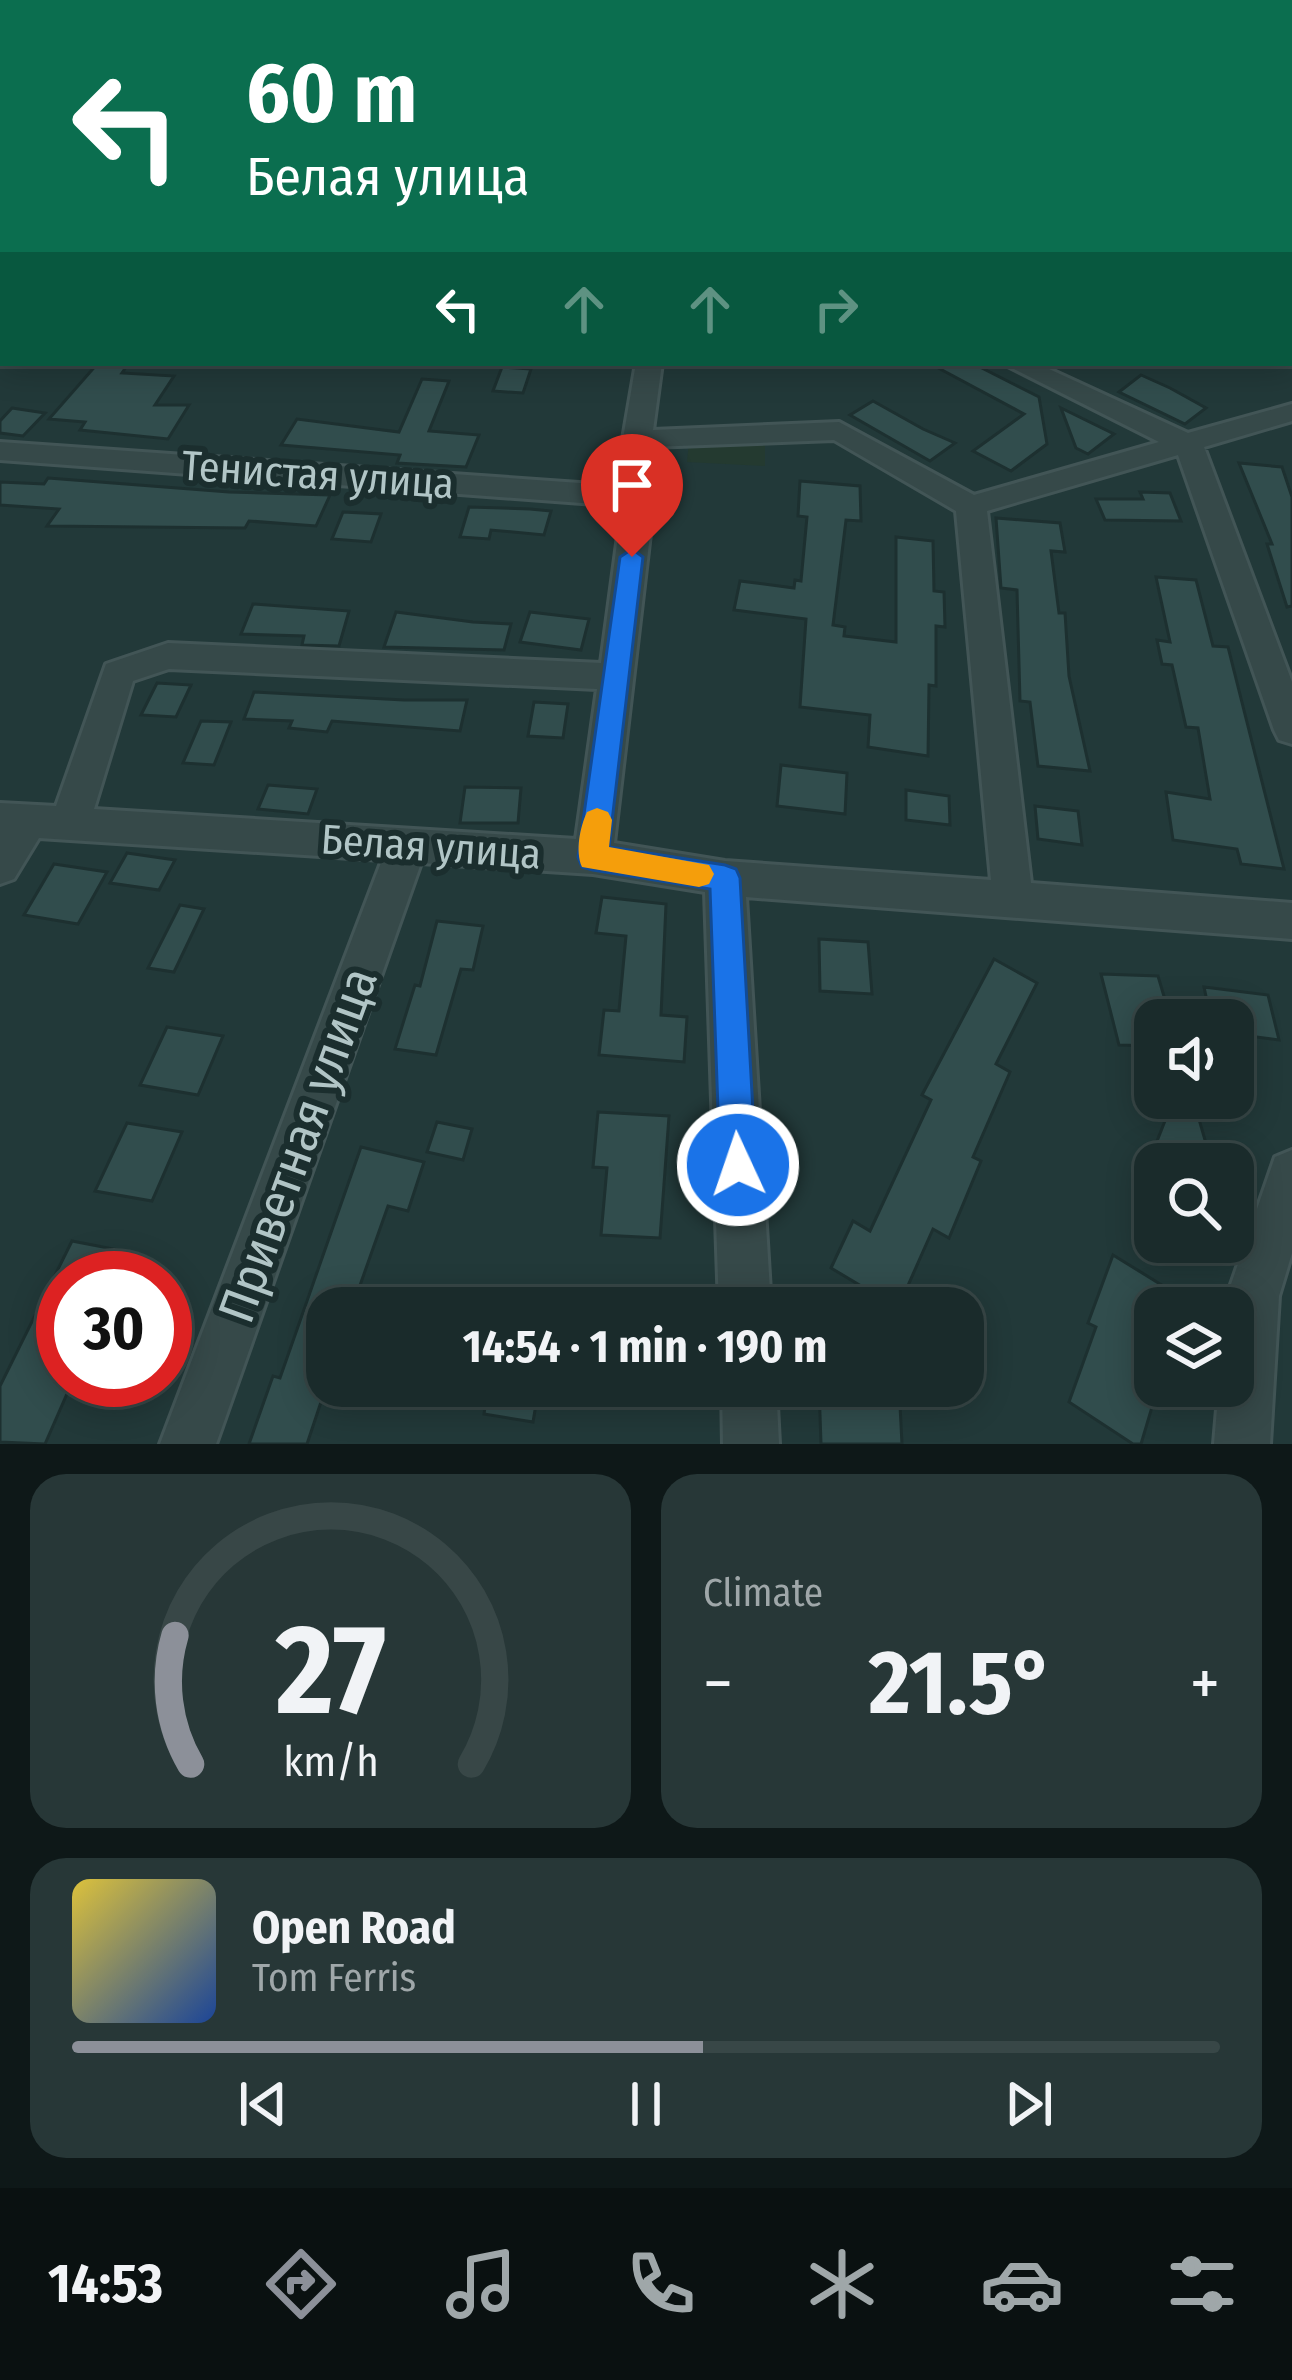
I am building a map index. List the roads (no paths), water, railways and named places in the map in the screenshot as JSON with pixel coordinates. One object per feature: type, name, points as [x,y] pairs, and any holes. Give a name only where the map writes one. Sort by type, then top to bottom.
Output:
[{"type":"street","points":[[593,857],[649,366]]},
{"type":"street","points":[[1021,366],[1190,445],[1292,730]]},
{"type":"street","points":[[637,439],[839,431],[971,506],[1292,412]]},
{"type":"street","name":"Тенистая улица","points":[[0,451],[636,497]]},
{"type":"street","points":[[971,506],[1012,900]]},
{"type":"street","points":[[70,824],[118,673],[168,656],[616,676]]},
{"type":"street","points":[[0,867],[14,820]]},
{"type":"street","name":"Белая улица","points":[[14,820],[593,857],[725,878],[1292,921]]},
{"type":"street","name":"Приветная улица","points":[[188,1444],[407,845]]},
{"type":"street","points":[[725,878],[744,1287]]},
{"type":"street","points":[[1242,1444],[1253,1296],[1292,1174]]},
{"type":"street","points":[[750,1407],[752,1444]]}]
